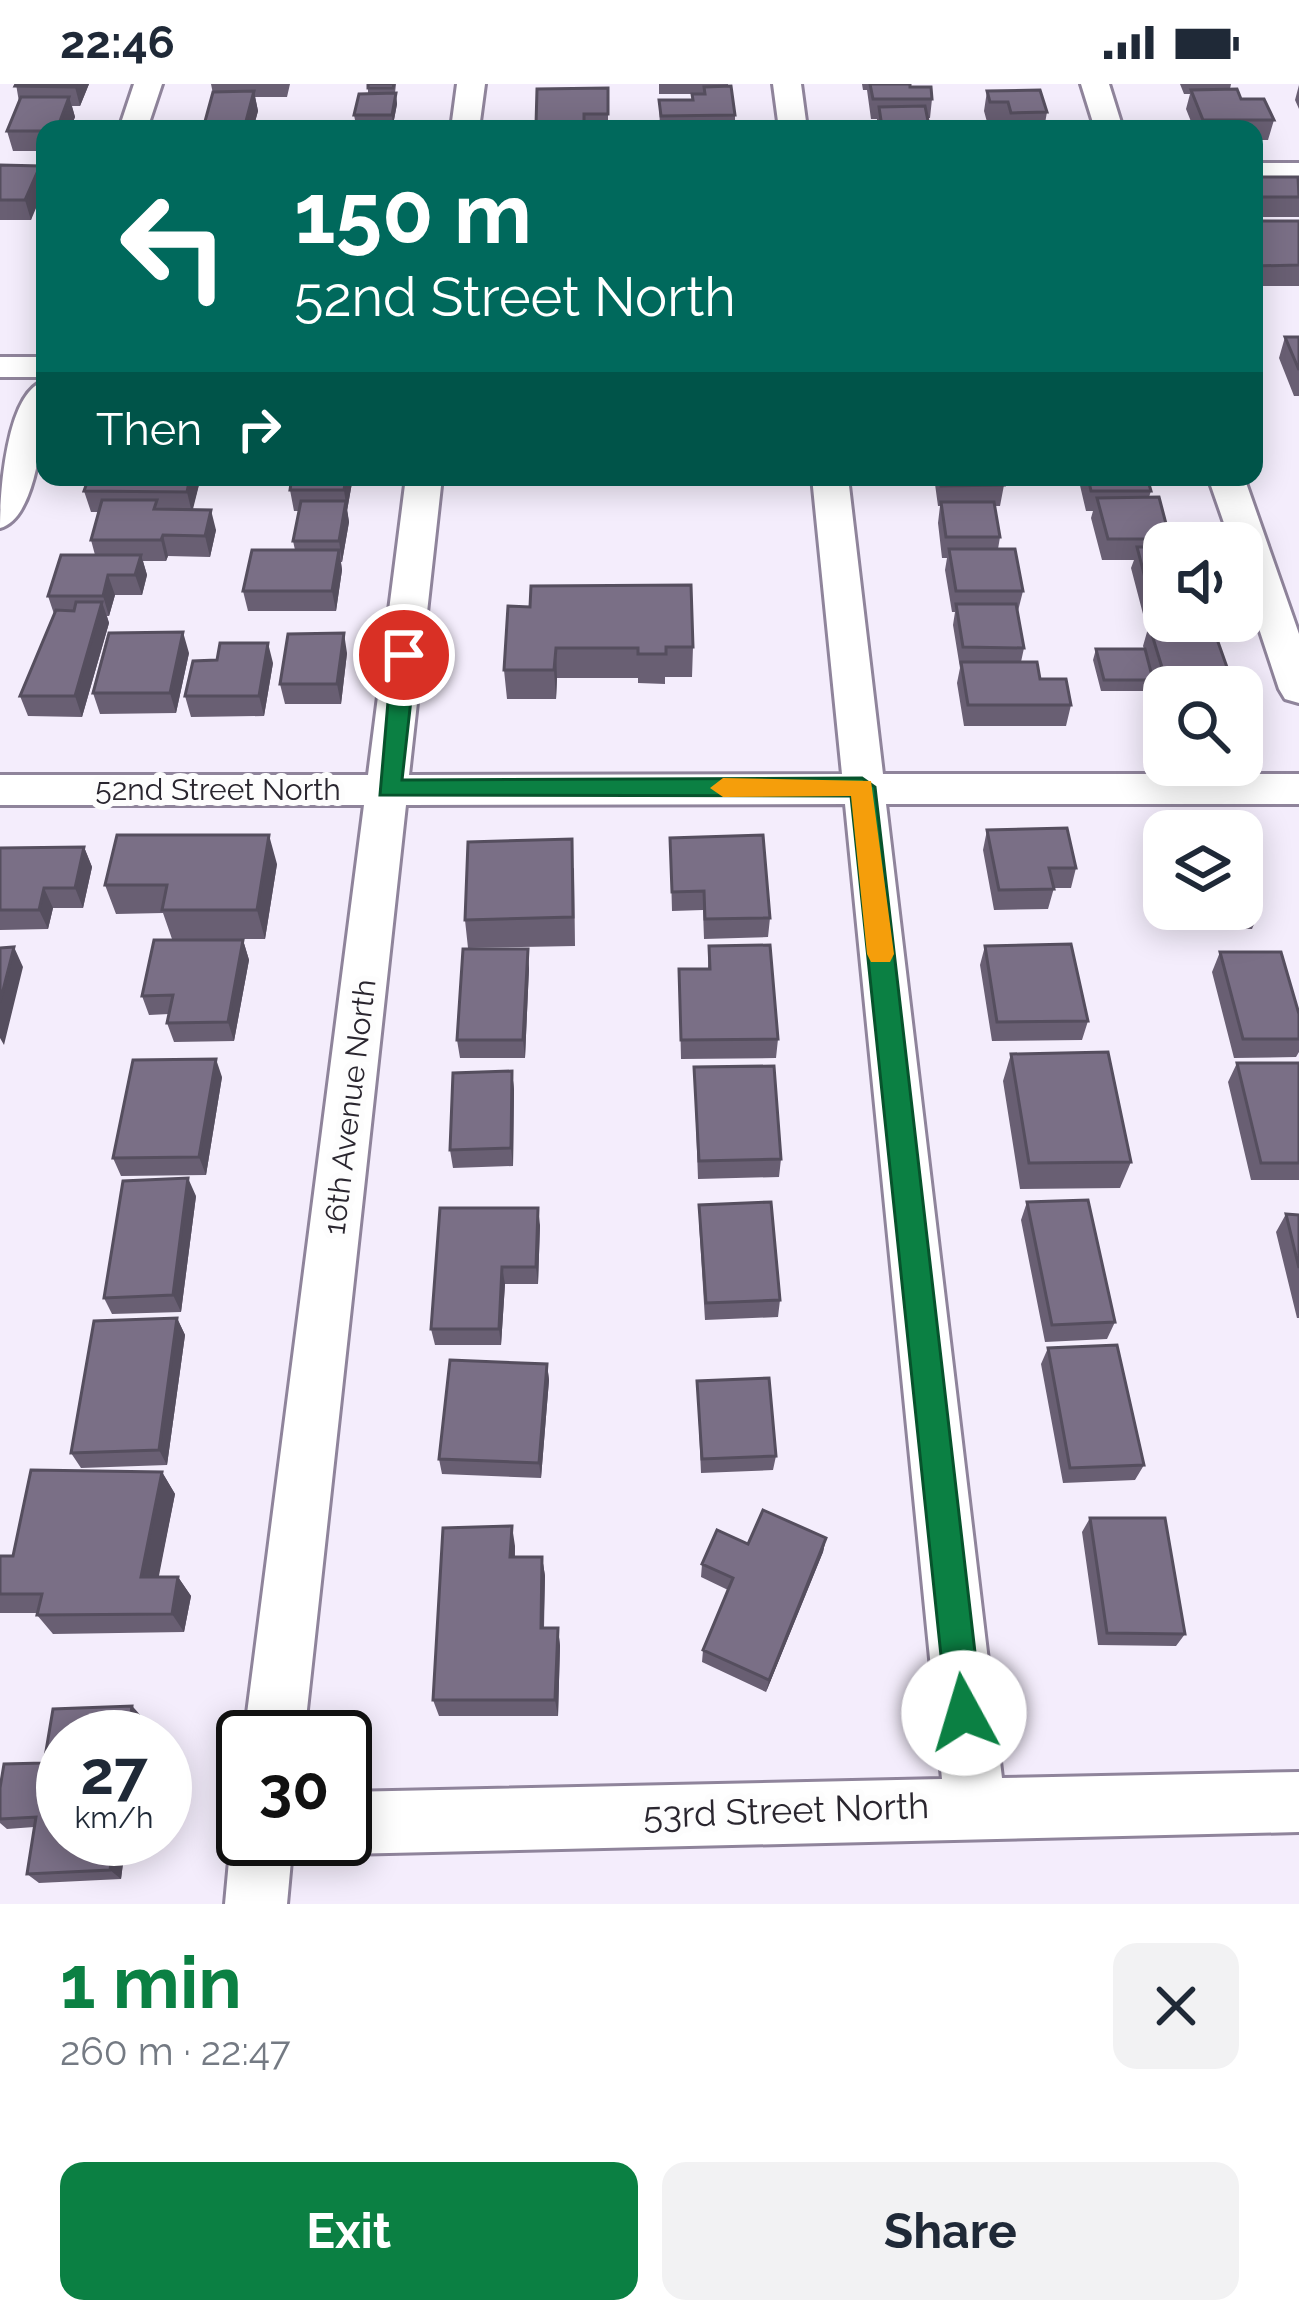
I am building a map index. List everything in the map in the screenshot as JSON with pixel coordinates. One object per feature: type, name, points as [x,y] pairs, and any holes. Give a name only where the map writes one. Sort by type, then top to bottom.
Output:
[{"type":"street","points":[[137,120],[148,84]]},
{"type":"street","points":[[466,120],[471,84]]},
{"type":"street","points":[[787,84],[792,120]]},
{"type":"street","points":[[1095,84],[1106,120]]},
{"type":"street","points":[[1263,172],[1299,172]]},
{"type":"street","points":[[0,367],[36,367]]},
{"type":"street","points":[[0,517],[36,417]]},
{"type":"street","name":"16th Avenue North","points":[[277,1710],[423,486]]},
{"type":"street","points":[[831,486],[975,1805]]},
{"type":"street","points":[[1229,486],[1299,689]]},
{"type":"street","name":"52nd Street North","points":[[0,790],[1299,789]]},
{"type":"street","name":"53rd Street North","points":[[372,1821],[975,1805],[1299,1802]]},
{"type":"street","points":[[256,1904],[260,1866]]},
{"type":"building","points":[[16,84],[76,84],[75,87]]},
{"type":"building","points":[[368,84],[394,84],[393,88],[368,88]]},
{"type":"building","points":[[870,84],[931,87],[932,99],[873,99]]},
{"type":"building","points":[[731,86],[735,115],[661,116],[659,100],[693,100],[692,94],[705,94],[704,87]]},
{"type":"building","points":[[608,88],[608,114],[584,114],[584,120],[536,120],[537,89]]},
{"type":"building","points":[[1237,89],[1241,99],[1264,99],[1274,120],[1203,120],[1191,90]]},
{"type":"building","points":[[1040,90],[1047,112],[1011,113],[1008,102],[990,102],[987,91]]},
{"type":"building","points":[[254,91],[246,120],[205,120],[213,92]]},
{"type":"building","points":[[396,93],[392,115],[354,115],[359,94]]},
{"type":"building","points":[[21,97],[69,97],[60,120],[36,120],[36,131],[7,131]]},
{"type":"building","points":[[925,106],[928,120],[881,120],[879,107]]},
{"type":"building","points":[[0,165],[36,166],[25,200],[0,200]]},
{"type":"building","points":[[1263,177],[1298,177],[1299,197],[1263,197]]},
{"type":"building","points":[[1263,221],[1299,221],[1299,265],[1263,266]]},
{"type":"building","points":[[1285,337],[1299,337],[1299,370]]},
{"type":"building","points":[[86,486],[188,486],[187,492],[84,491]]},
{"type":"building","points":[[291,486],[345,486],[344,490],[290,490]]},
{"type":"building","points":[[1090,486],[1150,486],[1151,491],[1091,491]]},
{"type":"building","points":[[1159,497],[1166,522],[1143,522],[1143,539],[1108,539],[1097,498]]},
{"type":"building","points":[[102,500],[157,500],[154,509],[211,510],[205,536],[91,540]]},
{"type":"building","points":[[301,501],[346,501],[339,541],[293,541]]},
{"type":"building","points":[[941,502],[994,502],[1000,537],[946,537]]},
{"type":"building","points":[[949,549],[1015,549],[1023,591],[956,591]]},
{"type":"building","points":[[252,550],[339,550],[332,591],[243,591]]},
{"type":"building","points":[[61,555],[141,555],[135,575],[108,575],[103,596],[48,596]]},
{"type":"building","points":[[691,585],[693,647],[666,647],[666,654],[638,654],[638,648],[556,648],[554,670],[504,670],[508,606],[530,607],[531,586]]},
{"type":"building","points":[[76,602],[102,602],[75,696],[20,696],[56,610],[74,611]]},
{"type":"building","points":[[956,604],[1016,604],[1024,648],[963,647]]},
{"type":"building","points":[[183,632],[170,693],[93,693],[109,633]]},
{"type":"building","points":[[344,633],[337,684],[280,684],[288,634]]},
{"type":"building","points":[[1154,642],[1218,642],[1227,666],[1162,666]]},
{"type":"building","points":[[220,643],[268,643],[259,696],[185,696],[193,661],[217,660]]},
{"type":"building","points":[[1096,649],[1145,649],[1149,666],[1143,666],[1143,680],[1104,680]]},
{"type":"building","points":[[961,662],[1037,662],[1040,679],[1066,679],[1071,705],[968,705]]},
{"type":"building","points":[[1067,828],[1076,868],[1049,868],[1054,889],[999,890],[987,830]]},
{"type":"building","points":[[117,835],[269,835],[257,910],[162,910],[167,885],[105,885]]},
{"type":"building","points":[[763,835],[770,918],[705,919],[704,891],[672,892],[670,838]]},
{"type":"building","points":[[572,839],[573,917],[465,920],[468,842]]},
{"type":"building","points":[[84,847],[75,888],[44,888],[39,910],[0,910],[0,848]]},
{"type":"building","points":[[154,940],[243,940],[228,1022],[167,1023],[173,995],[142,996]]},
{"type":"building","points":[[1071,944],[1088,1021],[997,1022],[985,946]]},
{"type":"building","points":[[770,945],[778,1039],[681,1040],[679,969],[710,969],[709,946]]},
{"type":"building","points":[[14,947],[0,1002],[0,948]]},
{"type":"building","points":[[463,949],[528,949],[523,1040],[457,1040]]},
{"type":"building","points":[[1220,952],[1281,952],[1299,1014],[1299,1039],[1243,1039]]},
{"type":"building","points":[[1108,1052],[1131,1162],[1029,1163],[1011,1054]]},
{"type":"building","points":[[216,1059],[199,1157],[113,1158],[133,1060]]},
{"type":"building","points":[[1237,1063],[1299,1063],[1299,1163],[1261,1163]]},
{"type":"building","points":[[774,1066],[781,1159],[699,1161],[694,1067]]},
{"type":"building","points":[[512,1071],[511,1148],[450,1150],[453,1073]]},
{"type":"building","points":[[188,1178],[173,1295],[104,1298],[123,1181]]},
{"type":"building","points":[[1088,1200],[1115,1322],[1052,1325],[1027,1202]]},
{"type":"building","points":[[771,1202],[780,1300],[706,1303],[699,1205]]},
{"type":"building","points":[[440,1208],[538,1208],[536,1267],[502,1267],[499,1329],[431,1329]]},
{"type":"building","points":[[1286,1214],[1299,1215],[1299,1268]]},
{"type":"building","points":[[177,1318],[159,1450],[71,1453],[94,1321]]},
{"type":"building","points":[[1117,1345],[1144,1465],[1070,1468],[1048,1348]]},
{"type":"building","points":[[450,1360],[547,1364],[539,1463],[439,1459]]},
{"type":"building","points":[[769,1378],[776,1456],[702,1459],[697,1381]]},
{"type":"building","points":[[31,1470],[162,1472],[141,1577],[178,1577],[172,1614],[37,1615],[42,1594],[0,1594],[0,1556],[13,1556]]},
{"type":"building","points":[[763,1510],[826,1538],[769,1680],[703,1650],[733,1578],[702,1564],[717,1530],[748,1544]]},
{"type":"building","points":[[1090,1518],[1165,1518],[1185,1634],[1107,1633]]},
{"type":"building","points":[[512,1526],[510,1557],[542,1557],[541,1628],[558,1628],[555,1700],[433,1700],[443,1528]]},
{"type":"building","points":[[132,1706],[131,1710],[53,1709]]},
{"type":"building","points":[[36,1763],[36,1817],[0,1819],[4,1764]]},
{"type":"building","points":[[36,1817],[36,1866],[111,1866],[110,1870],[27,1874]]},
{"type":"slow traffic","points":[[723,788],[862,787],[881,954]]},
{"type":"route","points":[[404,655],[389,789],[862,787],[964,1713]]}]
